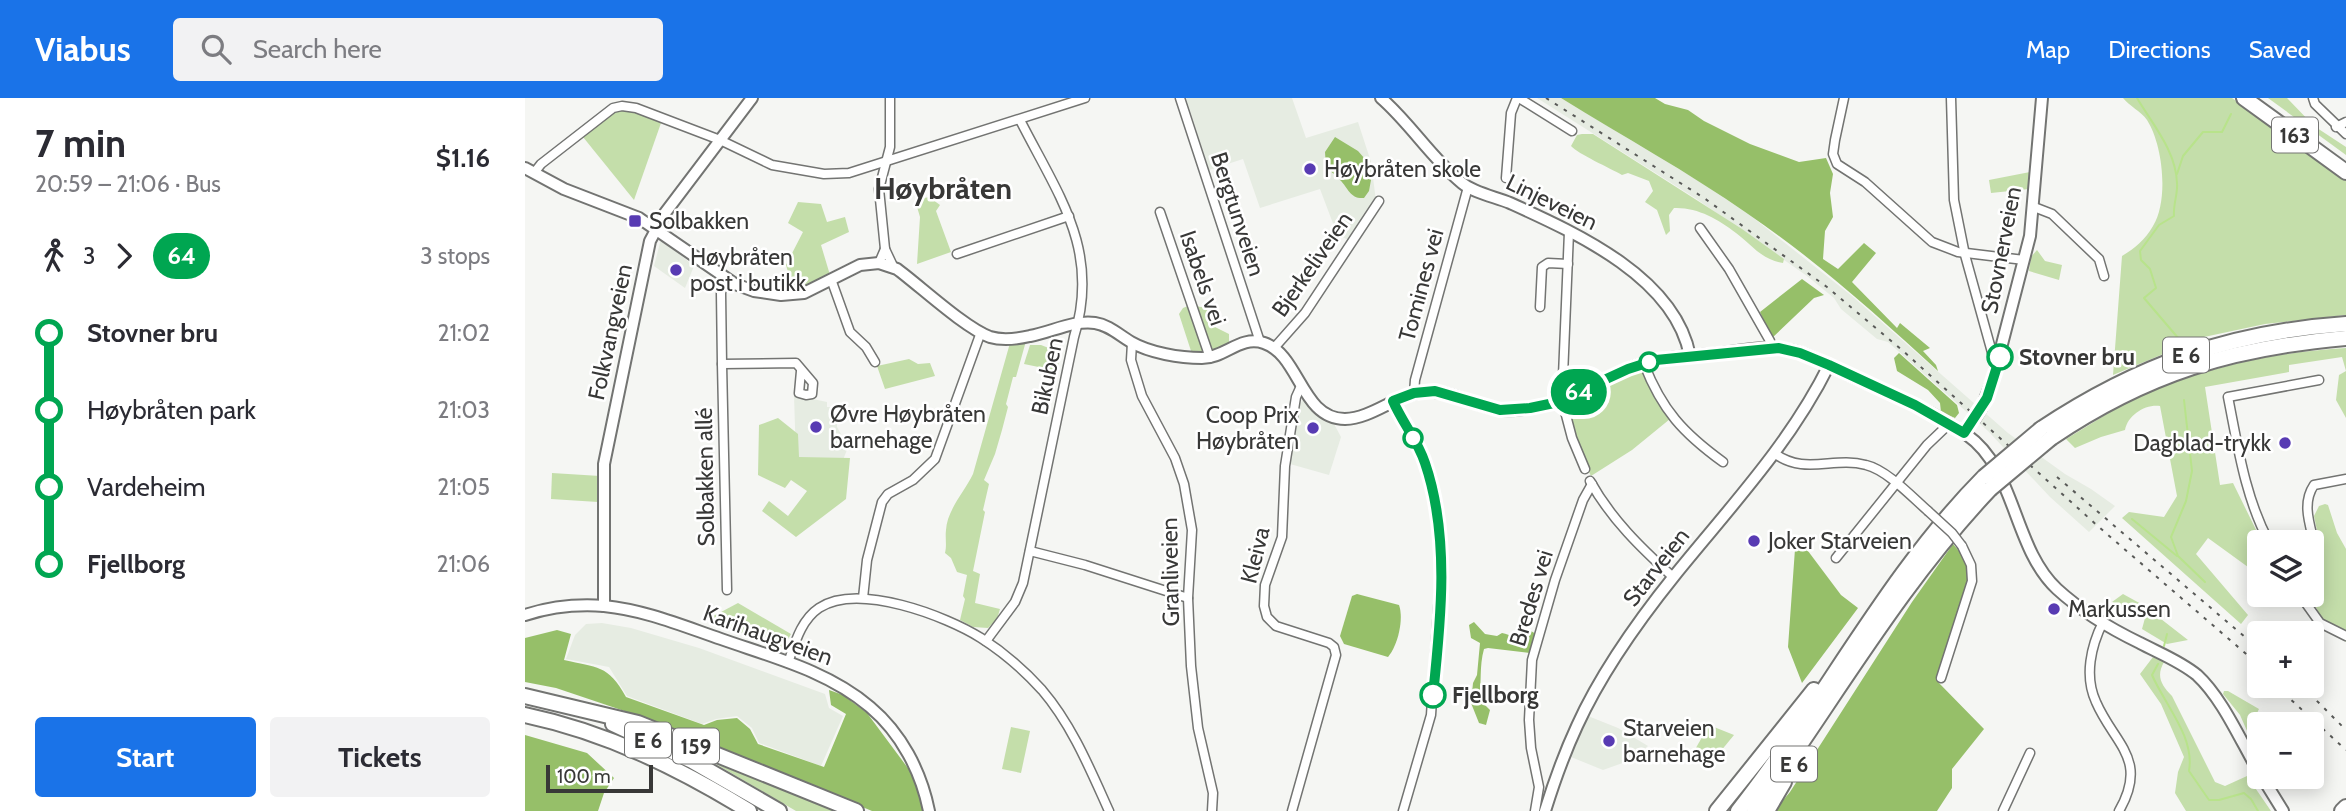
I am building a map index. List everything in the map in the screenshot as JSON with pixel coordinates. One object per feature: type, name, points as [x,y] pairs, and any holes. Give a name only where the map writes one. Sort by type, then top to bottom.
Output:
[{"type":"highway","name":"163","points":[[2244,98],[2346,172]]},
{"type":"highway","name":"163","points":[[2260,98],[2346,160]]},
{"type":"highway","name":"E 6","points":[[1738,811],[1920,549],[1987,483],[2077,405],[2120,382],[2206,347],[2271,332],[2346,324]]},
{"type":"highway","name":"E 6","points":[[2046,433],[2116,398],[2189,367],[2263,348],[2346,338]]},
{"type":"highway","name":"E 6","points":[[1754,811],[1921,569],[1987,483]]},
{"type":"highway","name":"E 6","points":[[1717,811],[1782,727],[1852,647]]},
{"type":"highway","name":"E 6","points":[[525,696],[576,709],[672,751],[779,811]]},
{"type":"highway","name":"159","points":[[576,709],[638,723],[856,811]]},
{"type":"highway","name":"E 6","points":[[525,715],[577,728],[628,747],[749,811]]},
{"type":"highway","name":"E 6","points":[[1767,811],[1820,717]]},
{"type":"highway","points":[[2341,811],[2346,807]]},
{"type":"street","name":"Folkvangveien","points":[[604,606],[604,464],[650,241],[656,228],[752,98]]},
{"type":"street","points":[[890,98],[891,141],[879,189],[885,249],[893,266]]},
{"type":"street","points":[[528,170],[541,164],[613,108],[622,106],[636,108],[720,140],[772,165],[824,174],[849,173],[1084,98]]},
{"type":"street","name":"Bergtunveien","points":[[1180,98],[1259,342]]},
{"type":"street","name":"Linjeveien","points":[[1381,98],[1396,110],[1425,145],[1468,187],[1569,232],[1613,257],[1649,286],[1682,330],[1690,356]]},
{"type":"street","points":[[1506,177],[1511,113],[1518,98],[1572,131]]},
{"type":"street","points":[[1844,98],[1833,154],[1837,164],[1865,182],[1927,238],[1949,250],[2024,260]]},
{"type":"street","points":[[1951,98],[1954,200],[1965,253],[1993,356],[1999,359]]},
{"type":"street","name":"Stovnerveien","points":[[1964,433],[1982,407],[1999,359],[2024,260],[2034,207],[2042,98]]},
{"type":"street","points":[[2313,98],[2315,104],[2336,127],[2346,134]]},
{"type":"street","name":"Bikuben","points":[[986,641],[1015,602],[1023,583],[1079,323],[1084,287],[1079,243],[1069,216],[1020,120]]},
{"type":"street","points":[[2336,127],[2346,122]]},
{"type":"street","points":[[528,170],[570,191],[630,213],[747,289],[781,295],[810,291],[854,267],[879,263],[893,266],[981,332],[996,338],[1012,339],[1079,323],[1101,324],[1132,343],[1167,354],[1210,358],[1243,342],[1259,342],[1274,348],[1322,411],[1343,419],[1363,415],[1414,393],[1442,393],[1506,410],[1530,408],[1562,400],[1644,364],[1690,356],[1771,348],[1800,353],[1915,405],[1973,439],[1996,470],[2038,568],[2068,599],[2148,648],[2183,665],[2203,681],[2247,752]]},
{"type":"street","name":"Tomines vei","points":[[1414,393],[1415,380],[1468,187]]},
{"type":"street","name":"Bjerkeliveien","points":[[1274,348],[1305,313],[1379,201]]},
{"type":"street","points":[[2034,207],[2049,212],[2099,259],[2105,276]]},
{"type":"street","name":"Isabels vei","points":[[1160,212],[1210,358]]},
{"type":"street","points":[[957,254],[1069,216]]},
{"type":"street","points":[[1700,228],[1729,269],[1770,341],[1771,348]]},
{"type":"street","points":[[1569,232],[1562,400],[1572,438],[1585,469]]},
{"type":"street","points":[[879,263],[885,249]]},
{"type":"street","points":[[1540,307],[1542,267],[1548,263],[1568,264]]},
{"type":"street","name":"Solbakken allé","points":[[725,277],[721,293],[727,590]]},
{"type":"street","points":[[831,279],[850,332],[866,347],[875,362]]},
{"type":"street","points":[[863,598],[867,559],[881,502],[888,494],[913,480],[935,459],[981,332]]},
{"type":"street","name":"Granliveien","points":[[1132,343],[1131,360],[1142,396],[1175,458],[1184,484],[1192,530],[1188,598],[1195,705],[1213,793],[1212,811]]},
{"type":"street","points":[[722,364],[787,362],[796,363],[801,371]]},
{"type":"street","points":[[1644,364],[1657,396],[1679,426],[1723,462]]},
{"type":"street","name":"Starveien","points":[[1545,811],[1583,713],[1626,642],[1673,577],[1801,417],[1829,365]]},
{"type":"street","points":[[2262,530],[2245,484],[2228,397],[2319,380]]},
{"type":"street","name":"Kleiva","points":[[1292,811],[1336,655],[1334,647],[1328,643],[1276,626],[1267,617],[1264,606],[1265,585],[1282,537],[1285,466],[1296,397],[1301,386]]},
{"type":"street","points":[[1393,401],[1426,465],[1433,494],[1441,566],[1431,715],[1403,811]]},
{"type":"street","points":[[1836,558],[1934,437],[1949,424]]},
{"type":"street","points":[[1774,453],[1789,463],[1798,465],[1866,465],[1896,483],[1952,533],[1962,546],[1971,565],[1972,581],[1941,678]]},
{"type":"street","points":[[2311,530],[2307,508],[2314,485],[2346,479]]},
{"type":"street","name":"Bredes vei","points":[[1535,811],[1539,787],[1531,748],[1529,720],[1532,660],[1555,580],[1591,483],[1625,530],[1673,577]]},
{"type":"street","points":[[1030,551],[1188,598]]},
{"type":"street","points":[[788,663],[803,624],[820,607],[840,599],[863,598],[907,607],[946,620],[986,641],[1030,677],[1056,708],[1074,737],[1109,811]]},
{"type":"street","name":"Karihaugveien","points":[[525,615],[554,608],[604,606],[628,610],[660,618],[837,683],[881,717],[911,758],[929,811]]},
{"type":"street","points":[[2309,607],[2320,623],[2346,636]]},
{"type":"street","points":[[2103,622],[2091,655],[2091,680],[2096,702],[2122,743],[2129,761],[2128,788],[2119,811]]},
{"type":"street","points":[[2003,811],[2030,754]]},
{"type":"street","points":[[2270,789],[2284,810]]},
{"type":"shaded area","name":"Høybråten skole","points":[[1186,98],[1292,98],[1306,138],[1358,122],[1371,162],[1376,201],[1348,240],[1337,234],[1320,189],[1260,208],[1243,159],[1209,170]]},
{"type":"shaded area","points":[[1537,98],[1561,98],[1702,183],[1751,216],[1852,296],[2008,433],[2115,506],[2089,532],[2050,497],[1988,431],[1888,342],[1877,339],[1841,309],[1834,298],[1807,276],[1695,198]]},
{"type":"shaded area","points":[[661,239],[694,266],[685,288],[654,266]]},
{"type":"shaded area","name":"Øvre Høybråten barnehage","points":[[794,395],[827,402],[827,407],[832,407],[833,414],[837,414],[837,427],[848,447],[843,460],[796,459]]},
{"type":"shaded area","points":[[1304,398],[1334,424],[1341,437],[1329,475],[1290,464],[1300,404]]},
{"type":"shaded area","points":[[602,623],[631,628],[699,648],[825,694],[829,708],[843,716],[821,766],[759,743],[752,728],[737,716],[702,724],[627,696],[609,667],[566,659],[575,635],[586,624]]},
{"type":"shaded area","name":"Starveien barnehage","points":[[1588,716],[1618,728],[1648,746],[1631,760],[1603,770],[1571,757]]},
{"type":"green space","points":[[1561,98],[1655,98],[1665,104],[1688,110],[1750,144],[1799,162],[1826,158],[1833,174],[1830,193],[1833,217],[1825,231],[1823,259],[1838,269],[1864,243],[1876,253],[1852,282],[1897,328],[1900,323],[1930,348],[1923,351],[1938,371],[1798,250],[1702,184]]},
{"type":"green space","points":[[2123,98],[2232,98],[2346,181],[2346,315],[2265,324],[2204,337],[2113,375],[2122,256],[2139,243],[2153,226],[2158,215],[2162,188],[2160,158],[2153,131],[2147,120]]},
{"type":"green space","points":[[2268,98],[2287,98],[2314,126],[2346,147],[2346,155]]},
{"type":"green space","points":[[618,110],[635,112],[661,123],[634,200],[583,137]]},
{"type":"green space","points":[[1593,134],[1742,229],[1784,259],[1783,263],[1763,255],[1715,219],[1683,208],[1674,208],[1669,215],[1670,231],[1666,235],[1657,210],[1645,202],[1653,191],[1649,181],[1628,173],[1622,175],[1575,149],[1571,146],[1577,135]]},
{"type":"green space","points":[[1335,137],[1358,151],[1365,159],[1371,180],[1369,191],[1364,198],[1353,195],[1326,167],[1325,152]]},
{"type":"green space","points":[[2030,172],[2029,189],[1991,193],[1989,180]]},
{"type":"green space","points":[[929,197],[940,205],[936,211],[951,252],[917,264],[920,217],[915,200]]},
{"type":"green space","points":[[798,202],[821,204],[827,222],[845,217],[849,232],[821,245],[830,275],[805,289],[793,290],[786,265],[803,232],[788,223]]},
{"type":"green space","points":[[2037,250],[2045,261],[2062,265],[2059,280],[2029,271],[2031,257]]},
{"type":"green space","points":[[1802,279],[1824,295],[1814,298],[1772,338],[1760,312]]},
{"type":"green space","points":[[1193,304],[1215,308],[1215,327],[1229,334],[1229,343],[1206,354],[1191,351],[1179,314],[1183,308]]},
{"type":"green space","points":[[1026,341],[1016,377],[1013,377],[995,454],[984,480],[989,484],[973,571],[980,574],[975,603],[1000,609],[997,619],[988,628],[973,627],[960,620],[967,575],[957,572],[951,558],[945,553],[947,523],[973,474],[1010,343]]},
{"type":"green space","points":[[1030,345],[1041,345],[1059,352],[1058,371],[1024,364]]},
{"type":"green space","points":[[2346,348],[2346,371],[2342,357],[2289,365],[2289,372],[2205,387],[2220,485],[2233,483],[2256,530],[2247,530],[2247,566],[2208,538],[2196,554],[2248,615],[2241,624],[2122,518],[2129,512],[2164,517],[2177,496],[2160,406],[2138,412],[2125,430],[2075,448],[2066,439],[2131,400],[2190,377],[2267,357]]},
{"type":"green space","points":[[1899,353],[1957,405],[1959,413],[1955,418],[1941,412],[1940,403],[1928,390],[1897,371],[1894,358]]},
{"type":"green space","points":[[909,359],[918,364],[930,363],[935,376],[885,389],[877,366]]},
{"type":"green space","points":[[1643,370],[1670,419],[1632,450],[1591,476],[1573,434],[1570,408],[1575,400]]},
{"type":"green space","points":[[2346,371],[2346,418],[2336,400],[2339,375]]},
{"type":"green space","points":[[778,418],[798,434],[799,457],[850,458],[846,499],[796,537],[762,511],[769,501],[788,516],[807,491],[791,480],[785,488],[758,475],[759,425]]},
{"type":"green space","points":[[552,473],[600,476],[598,502],[551,499]]},
{"type":"green space","points":[[2328,505],[2337,533],[2346,549],[2346,642],[2324,626],[2324,621],[2320,621],[2316,607],[2324,607],[2324,530],[2317,530],[2314,516],[2319,506]]},
{"type":"green space","points":[[1796,535],[1841,595],[1858,608],[1802,683],[1788,647]]},
{"type":"green space","points":[[1953,544],[1967,560],[1971,574],[1938,682],[1984,729],[1952,769],[1952,788],[1937,811],[1774,811],[1790,792],[1912,602]]},
{"type":"green space","points":[[1357,594],[1399,605],[1399,632],[1388,657],[1344,644],[1340,636],[1352,596]]},
{"type":"green space","points":[[2123,594],[2143,605],[2188,640],[2167,644],[2142,629],[2145,618],[2112,602]]},
{"type":"green space","points":[[738,603],[791,634],[783,648],[706,620]]},
{"type":"green space","points":[[1474,622],[1485,634],[1497,636],[1502,633],[1525,641],[1531,631],[1536,634],[1530,653],[1484,649],[1479,699],[1490,710],[1486,725],[1479,723],[1471,703],[1480,643],[1471,638],[1469,625]]},
{"type":"green space","points":[[557,630],[571,634],[564,660],[601,669],[613,678],[626,697],[704,725],[717,720],[737,718],[750,729],[758,744],[824,767],[846,714],[831,705],[829,690],[843,695],[867,713],[919,783],[928,811],[872,811],[663,724],[556,688],[525,682],[525,638]]},
{"type":"green space","points":[[2153,657],[2164,662],[2160,672],[2163,684],[2172,696],[2215,782],[2225,786],[2247,776],[2247,789],[2256,789],[2271,811],[2186,811],[2175,793],[2178,772],[2184,757],[2161,704],[2140,674]]},
{"type":"green space","points":[[2228,691],[2259,709],[2258,712],[2247,712],[2247,731],[2240,715],[2223,694]]},
{"type":"green space","points":[[1709,725],[1734,735],[1711,763],[1693,753]]},
{"type":"green space","points":[[1011,727],[1030,731],[1021,773],[1002,769]]},
{"type":"green space","points":[[525,735],[587,753],[614,778],[604,793],[598,811],[525,811]]},
{"type":"green space","points":[[714,763],[835,811],[796,811]]},
{"type":"waterway","points":[[2137,98],[2168,149],[2176,171],[2177,183],[2174,216],[2159,225],[2140,251],[2141,260],[2150,269],[2156,288],[2144,298],[2179,339]]},
{"type":"waterway","points":[[2177,174],[2183,156],[2203,132],[2222,132],[2231,114]]},
{"type":"waterway","points":[[2184,400],[2192,471],[2186,501],[2171,537],[2178,556],[2205,582]]},
{"type":"waterway","points":[[2132,519],[2177,556]]},
{"type":"waterway","points":[[2164,646],[2167,634]]},
{"type":"waterway","points":[[2158,664],[2152,675],[2188,746],[2189,771],[2209,800],[2244,793],[2258,811]]},
{"type":"railway","points":[[1546,98],[1704,198],[1827,287],[2247,655]]},
{"type":"railway","points":[[2057,477],[2247,639]]},
{"type":"railway","points":[[2289,698],[2346,750]]},
{"type":"railway","points":[[2314,698],[2346,730]]},
{"type":"bus line","name":"64","points":[[1433,695],[1441,574],[1434,503],[1423,457],[1393,401],[1414,393],[1435,391],[1500,410],[1530,408],[1554,403],[1628,369],[1656,360],[1779,348],[1829,365],[1915,405],[1964,433],[1987,398],[2000,357]]},
{"type":"place","name":"Høybråten skole","points":[[1310,169]]},
{"type":"place","name":"Solbakken","points":[[635,221]]},
{"type":"place","name":"Høybråten post i butikk","points":[[676,270]]},
{"type":"place","name":"Stovner bru","points":[[2000,357]]},
{"type":"place","name":"Øvre Høybråten barnehage","points":[[816,427]]},
{"type":"place","name":"Coop Prix Høybråten","points":[[1313,428]]},
{"type":"place","name":"Dagblad-trykk","points":[[2285,443]]},
{"type":"place","name":"Joker Starveien","points":[[1754,541]]},
{"type":"place","name":"Markussen","points":[[2054,609]]},
{"type":"place","name":"Fjellborg","points":[[1433,695]]},
{"type":"place","name":"Starveien barnehage","points":[[1609,741]]},
{"type":"district","name":"Høybråten","points":[[943,188]]}]
